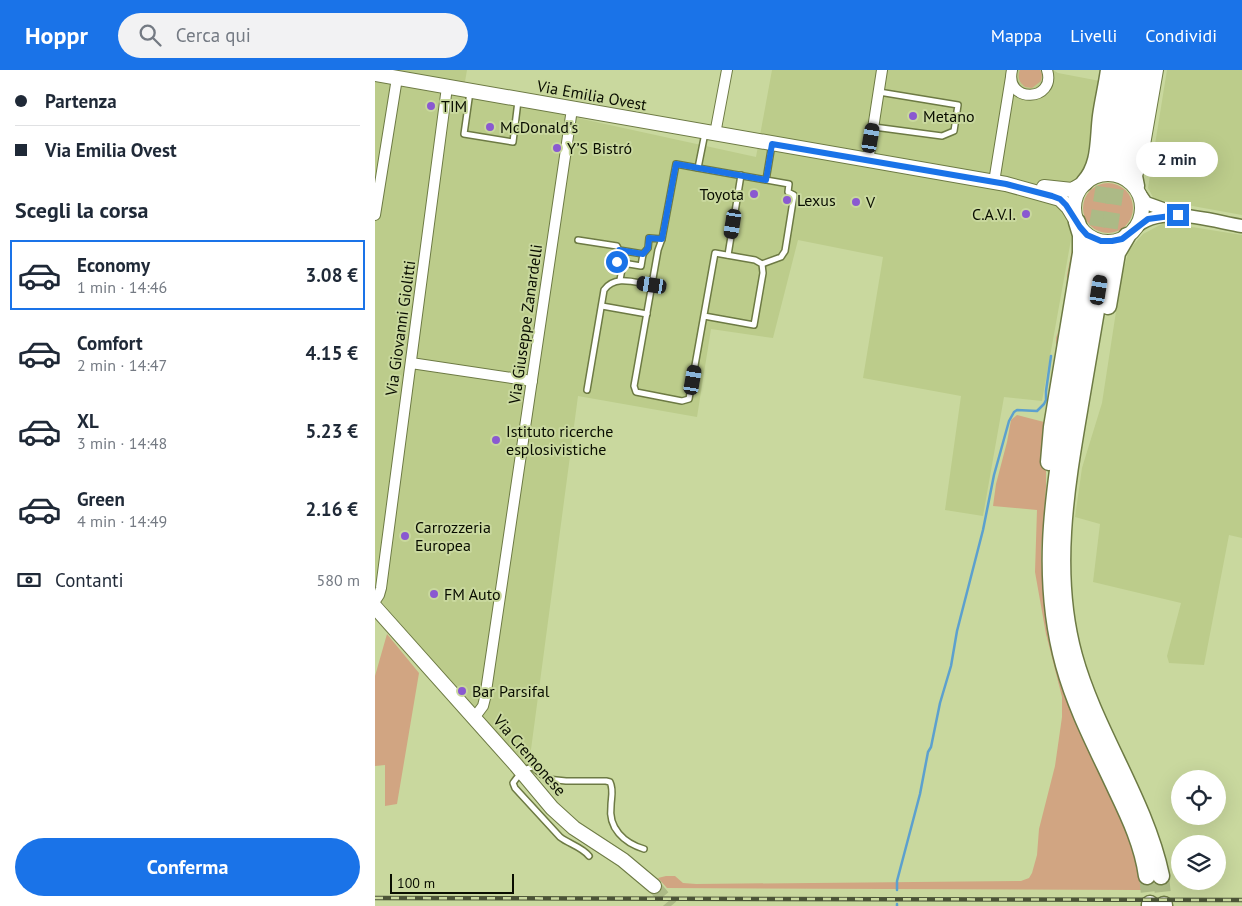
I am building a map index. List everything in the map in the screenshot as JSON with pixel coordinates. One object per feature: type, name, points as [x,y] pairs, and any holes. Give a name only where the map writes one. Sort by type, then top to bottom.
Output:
[{"type":"highway","points":[[1084,184],[1096,160],[1109,70]]},
{"type":"highway","points":[[1123,70],[1113,168],[1135,70]]},
{"type":"highway","points":[[1137,190],[1133,163],[1147,70]]},
{"type":"highway","points":[[1051,591],[1050,540],[1054,498],[1099,251],[1064,513],[1062,574],[1065,609],[1073,653],[1084,688],[1145,823],[1153,847],[1154,876],[1070,684],[1058,642],[1045,560],[1050,449],[1081,253],[1081,236],[1077,222]]},
{"type":"highway","points":[[1065,609],[1066,546],[1071,497],[1087,433],[1116,258],[1120,246],[1131,232]]},
{"type":"main road","name":"Via Emilia Ovest","points":[[375,74],[1000,183],[1069,190],[1078,188],[1098,175],[1114,175],[1129,181],[1137,190]]},
{"type":"main road","name":"Via Emilia Ovest","points":[[1000,183],[1057,198],[1068,207],[1087,235],[1101,241],[1117,240],[1131,232]]},
{"type":"main road","points":[[1077,222],[1074,212],[1075,202],[1078,192],[1084,184]]},
{"type":"main road","points":[[1131,232],[1141,214],[1142,204],[1137,190]]},
{"type":"main road","name":"Via Cremonese","points":[[375,607],[522,772],[547,804],[562,818],[628,864],[654,886]]},
{"type":"street","points":[[710,133],[727,70]]},
{"type":"street","points":[[868,160],[882,70]]},
{"type":"street","points":[[1006,108],[1012,101],[1043,90],[1049,79],[1047,70]]},
{"type":"street","points":[[1137,190],[1136,179],[1142,162],[1158,70]]},
{"type":"street","points":[[1012,74],[1015,88],[1026,95]]},
{"type":"street","points":[[1000,183],[998,157],[1012,74]]},
{"type":"street","points":[[375,216],[397,78]]},
{"type":"street","name":"Via Giovanni Giolitti","points":[[375,601],[381,588],[447,87]]},
{"type":"street","name":"Via Giuseppe Zanardelli","points":[[474,718],[483,706],[485,698],[572,109]]},
{"type":"street","name":"Via Emilia Ovest","points":[[1137,190],[1148,204],[1178,215],[1242,226]]},
{"type":"street","name":"Via Emilia Ovest","points":[[1131,232],[1142,222],[1151,218],[1178,215]]},
{"type":"street","points":[[411,362],[532,381]]},
{"type":"lane","points":[[470,91],[463,134],[513,142],[519,100]]},
{"type":"lane","points":[[873,127],[942,136],[954,131],[958,105],[879,92]]},
{"type":"lane","points":[[698,168],[710,133]]},
{"type":"lane","points":[[766,180],[772,144]]},
{"type":"lane","points":[[676,164],[698,168],[789,184],[788,192],[795,197],[785,251],[781,257],[762,264],[755,260],[715,254],[690,396],[689,399],[681,402],[639,394],[634,390],[658,250],[662,239],[676,164]]},
{"type":"lane","points":[[728,256],[741,176]]},
{"type":"lane","points":[[619,250],[617,262],[641,266],[643,254],[648,248],[649,238],[662,239]]},
{"type":"lane","points":[[578,240],[617,246],[619,250],[643,254]]},
{"type":"lane","points":[[620,280],[623,263]]},
{"type":"lane","points":[[704,316],[753,325],[763,273],[762,264]]},
{"type":"lane","points":[[587,390],[604,290],[608,284],[620,280],[652,285]]},
{"type":"lane","points":[[601,306],[647,314]]},
{"type":"lane","points":[[589,856],[561,837],[515,788],[514,782],[522,772],[533,767],[547,779],[566,781],[605,780],[610,782],[612,787],[610,818],[615,829],[630,843],[644,849]]},
{"type":"shaded area","points":[[375,70],[467,70],[463,93],[756,157],[772,70],[1053,70],[1058,73],[1100,81],[1085,168],[1070,196],[1072,234],[1042,401],[1004,397],[983,516],[945,510],[961,396],[863,378],[883,257],[798,240],[773,338],[711,329],[697,417],[578,396],[528,772],[375,594]]},
{"type":"shaded area","points":[[1020,70],[1040,70],[1042,74],[1041,81],[1032,88],[1025,87],[1019,79]]},
{"type":"shaded area","points":[[1167,70],[1242,70],[1242,215],[1154,199],[1148,188]]},
{"type":"shaded area","points":[[1108,183],[1117,185],[1128,194],[1133,208],[1131,217],[1122,228],[1108,233],[1099,231],[1088,222],[1083,208],[1085,199],[1094,188]]},
{"type":"shaded area","points":[[1167,223],[1242,235],[1242,538],[1229,535],[1204,665],[1169,663],[1167,656],[1181,603],[1093,582],[1100,524],[1075,517],[1082,468],[1102,403],[1121,279],[1129,250],[1143,234]]},
{"type":"shaded area","points":[[1072,250],[1075,250],[1046,452],[1046,487],[1041,551],[1042,573],[1049,623],[1133,848],[1140,876],[1141,890],[667,888],[658,878],[675,876],[683,883],[696,884],[1021,881],[1029,878],[1037,855],[1039,829],[1055,766],[1062,717],[1062,697],[1046,634],[1035,572],[1037,510],[993,506],[996,484],[1011,420],[1017,415],[1044,422],[1047,421],[1056,354],[1056,338],[1066,309],[1067,275]]},
{"type":"shaded area","points":[[387,634],[419,673],[397,804],[385,806],[385,765],[375,766],[375,676]]},
{"type":"waterway","points":[[897,890],[897,881],[920,794],[940,703],[951,666],[957,631],[983,530],[994,475],[1009,421],[1017,410],[1037,411],[1044,404],[1051,356]]},
{"type":"tunnel","points":[[1093,250],[1107,167]]},
{"type":"tunnel","points":[[1106,252],[1119,169]]},
{"type":"tunnel","points":[[1147,876],[1150,904]]},
{"type":"tunnel","points":[[1161,876],[1164,905]]},
{"type":"tunnel","points":[[654,886],[671,906]]},
{"type":"railway","points":[[375,898],[1242,900]]},
{"type":"place","name":"TIM","points":[[431,106]]},
{"type":"place","name":"Metano","points":[[913,116]]},
{"type":"place","name":"McDonald's","points":[[490,127]]},
{"type":"place","name":"Y’S Bistró","points":[[557,148]]},
{"type":"place","name":"Toyota","points":[[754,194]]},
{"type":"place","name":"Lexus","points":[[787,200]]},
{"type":"place","name":"V","points":[[856,202]]},
{"type":"place","name":"C.A.V.I.","points":[[1026,214]]},
{"type":"place","name":"Istituto ricerche esplosivistiche","points":[[496,440]]},
{"type":"place","name":"Carrozzeria Europea","points":[[405,536]]},
{"type":"place","name":"FM Auto","points":[[434,594]]},
{"type":"place","name":"Bar Parsifal","points":[[462,691]]},
{"type":"route","points":[[617,262],[619,250],[643,254],[648,248],[649,238],[662,239],[676,164],[766,180],[772,144],[1006,184],[1052,196],[1060,199],[1066,205],[1087,235],[1101,241],[1107,242],[1122,239],[1139,224],[1148,219],[1178,215]]}]
